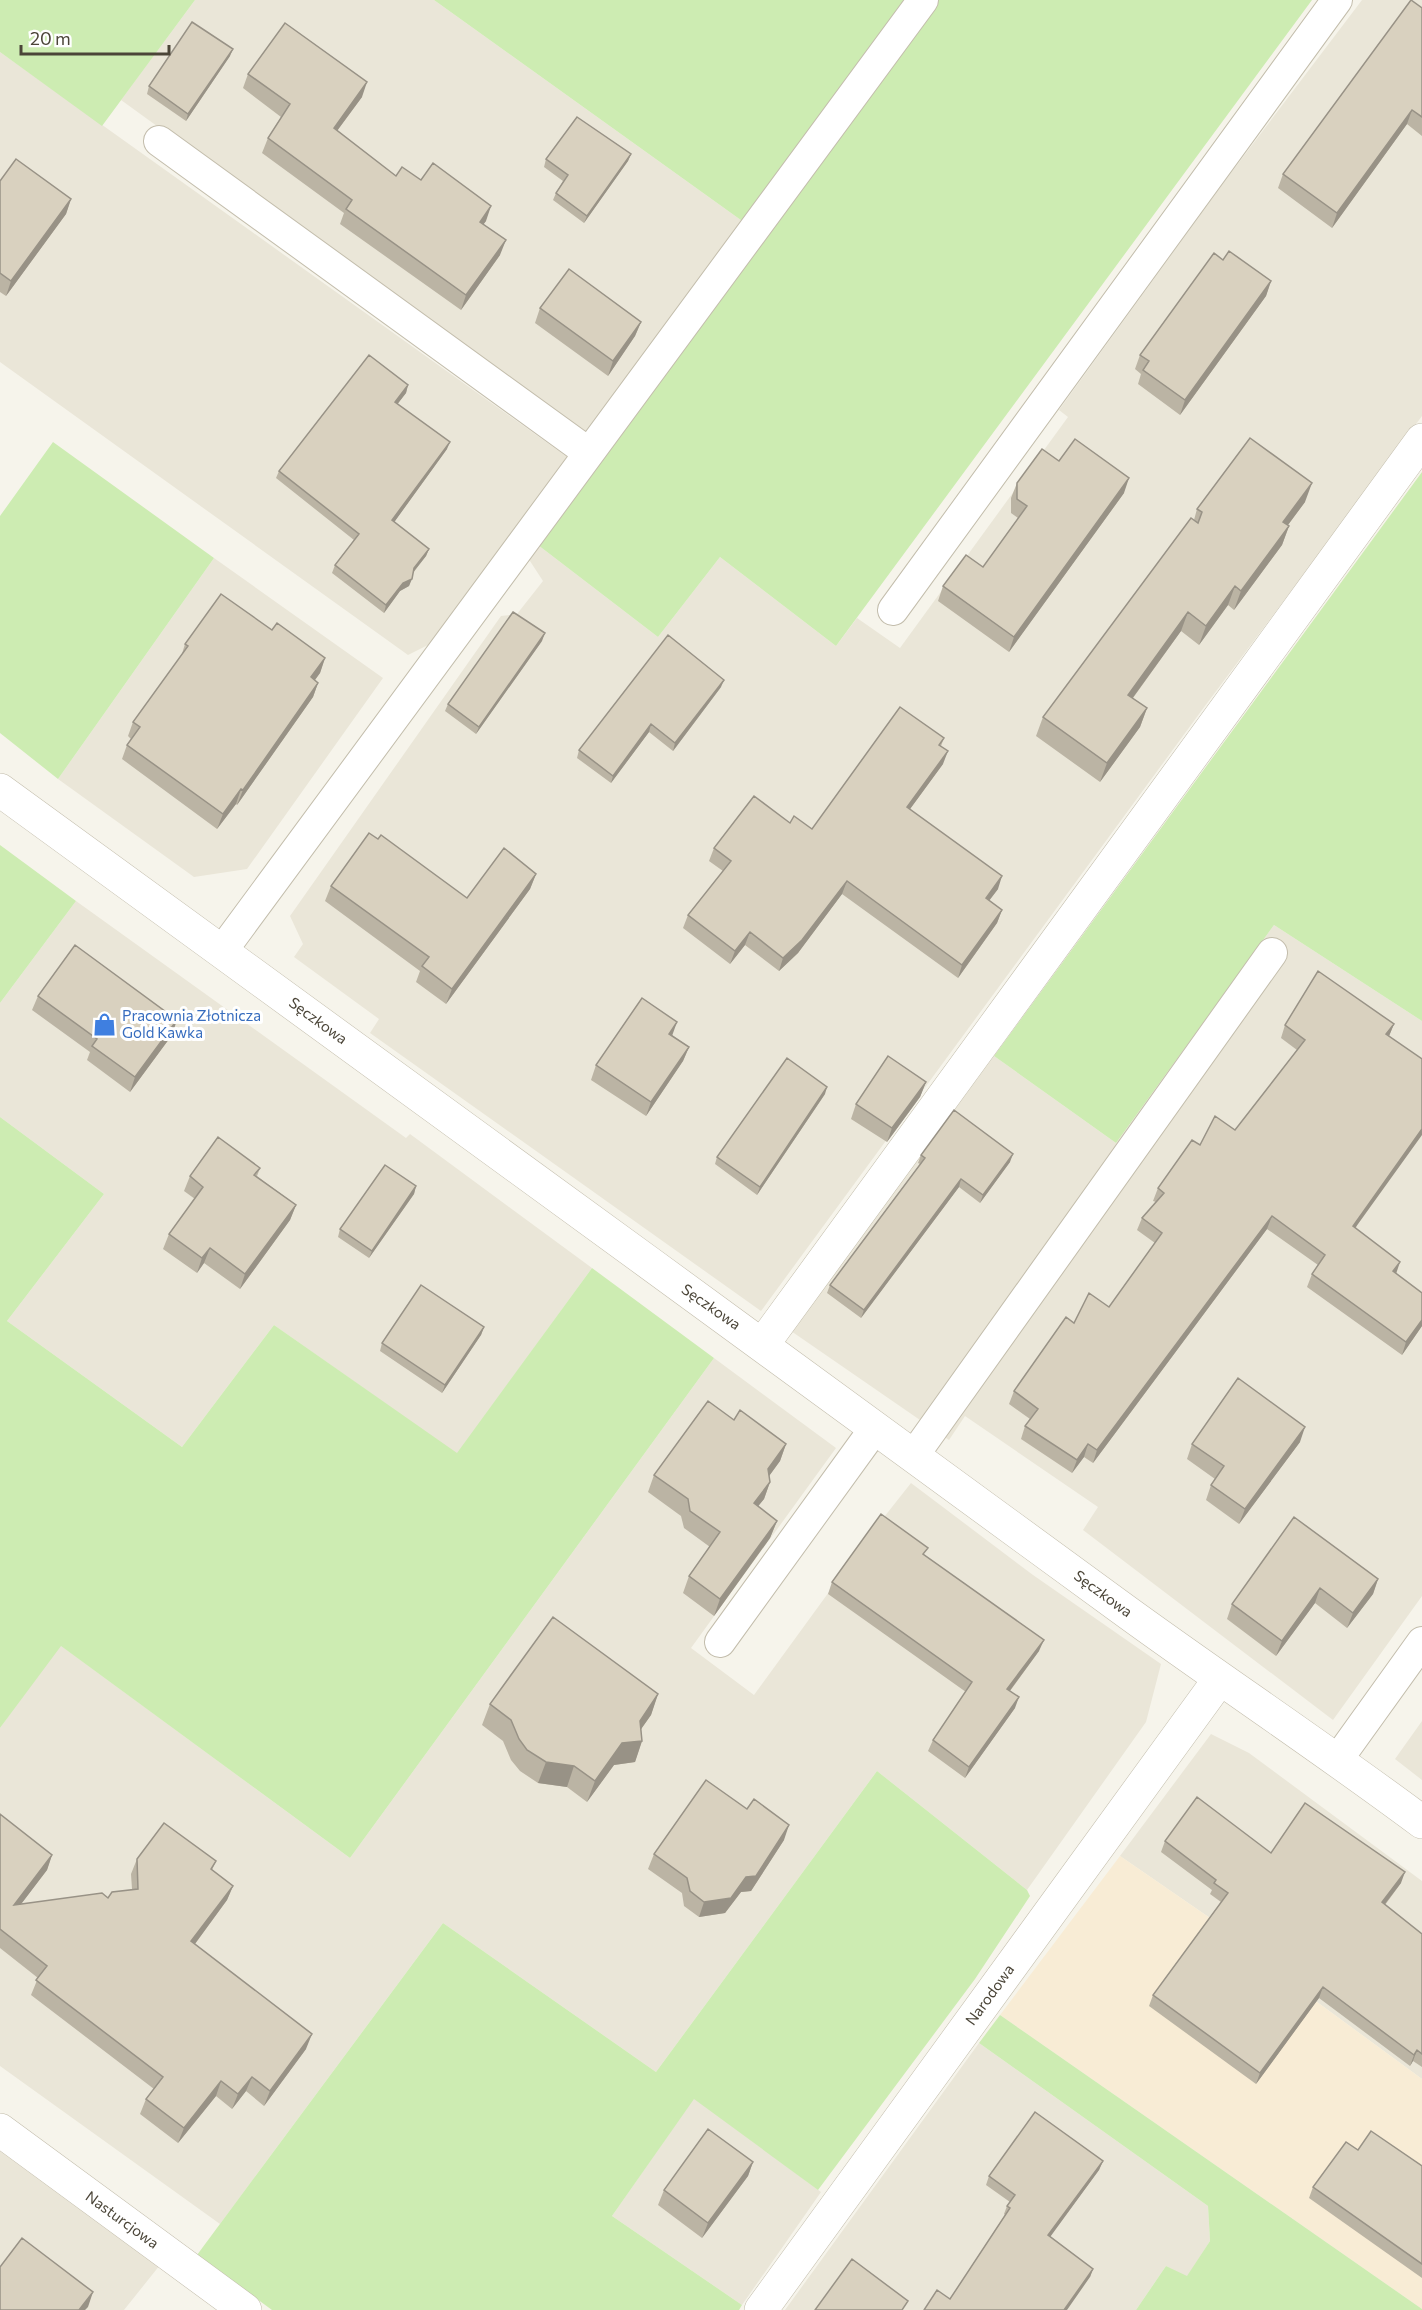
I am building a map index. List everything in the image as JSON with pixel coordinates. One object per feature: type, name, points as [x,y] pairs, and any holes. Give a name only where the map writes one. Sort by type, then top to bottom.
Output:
[{"type":"street","points":[[763,1344],[1422,440]]},
{"type":"street","name":"Sęczkowa","points":[[0,790],[763,1344],[1219,1680],[1338,1759],[1422,1822]]},
{"type":"street","name":"Narodowa","points":[[761,2310],[1219,1680]]},
{"type":"street","name":"Nasturcjowa","points":[[0,2130],[244,2310]]},
{"type":"lane","points":[[222,951],[923,0]]},
{"type":"lane","points":[[893,610],[1337,0]]},
{"type":"lane","points":[[159,141],[589,453]]},
{"type":"lane","points":[[914,1455],[1272,953]]},
{"type":"lane","points":[[720,1642],[875,1428]]},
{"type":"lane","points":[[1338,1759],[1422,1642]]},
{"type":"shaded area","points":[[195,0],[434,0],[745,223],[587,437],[121,100]]},
{"type":"shaded area","points":[[1362,0],[1422,0],[1422,416],[1202,710],[761,1311],[370,1033],[379,1019],[294,957],[303,944],[290,916],[501,616],[517,614],[543,581],[528,558],[538,545],[658,637],[720,557],[836,646],[857,618],[900,648],[1068,417],[1059,410],[1224,182]]},
{"type":"shaded area","points":[[0,52],[570,459],[436,641],[408,655],[0,362]]},
{"type":"shaded area","points":[[214,558],[383,678],[247,869],[194,877],[58,779]]},
{"type":"shaded area","points":[[76,901],[406,1138],[410,1134],[592,1268],[457,1454],[274,1325],[182,1447],[7,1321],[104,1194],[0,1117],[0,1003]]},
{"type":"shaded area","points":[[1274,925],[1422,1021],[1422,1596],[1333,1720],[1083,1530],[1098,1507],[965,1416],[949,1440],[791,1331],[994,1056],[1116,1143]]},
{"type":"shaded area","points":[[714,1358],[836,1448],[691,1648],[754,1695],[911,1483],[1033,1575],[1161,1664],[1146,1722],[1027,1890],[877,1771],[656,2072],[443,1923],[220,2224],[0,2066],[0,1728],[60,1645],[350,1858]]},
{"type":"shaded area","points":[[1422,1721],[1422,1780],[1395,1759]]},
{"type":"shaded area","points":[[1211,1734],[1249,1753],[1422,1881],[1422,2079],[1317,2002],[1239,1938],[1120,1856]]},
{"type":"shaded area","points":[[1120,1856],[1239,1938],[1317,2002],[1422,2079],[1422,2309],[1000,2015]]},
{"type":"shaded area","points":[[979,2043],[1208,2206],[1210,2241],[1187,2277],[1166,2266],[1136,2310],[785,2310]]},
{"type":"shaded area","points":[[694,2098],[821,2192],[742,2305],[612,2216]]},
{"type":"shaded area","points":[[0,2149],[160,2265],[124,2310],[0,2310]]},
{"type":"green space","points":[[0,0],[195,0],[102,126],[0,52]]},
{"type":"green space","points":[[434,0],[911,0],[745,223]]},
{"type":"green space","points":[[933,0],[1312,0],[836,646],[720,557],[658,637],[538,545]]},
{"type":"green space","points":[[53,442],[214,558],[58,779],[0,733],[0,516]]},
{"type":"green space","points":[[1422,472],[1422,1021],[1274,925],[1116,1143],[994,1056]]},
{"type":"green space","points":[[0,845],[76,901],[0,1003]]},
{"type":"green space","points":[[0,1117],[104,1194],[7,1321],[182,1447],[274,1325],[457,1453],[592,1268],[714,1358],[350,1858],[61,1646],[0,1728]]},
{"type":"green space","points":[[877,1771],[1027,1890],[1030,1896],[975,1979],[818,2190],[694,2099],[612,2216],[742,2305],[739,2310],[272,2310],[197,2255],[443,1923],[656,2072]]},
{"type":"green space","points":[[1000,2015],[1422,2310],[1136,2310],[1166,2266],[1187,2276],[1210,2241],[1208,2206],[979,2043]]},
{"type":"building","points":[[1411,0],[1422,8],[1422,117],[1412,110],[1337,213],[1283,174]]},
{"type":"building","points":[[192,22],[233,49],[188,114],[149,86]]},
{"type":"building","points":[[285,23],[367,82],[334,128],[396,176],[402,167],[421,180],[433,163],[491,206],[480,222],[506,240],[466,295],[346,209],[352,200],[268,138],[290,104],[248,74]]},
{"type":"building","points":[[577,117],[631,154],[587,216],[556,193],[568,175],[546,159]]},
{"type":"building","points":[[16,159],[71,199],[11,281],[0,273],[0,181]]},
{"type":"building","points":[[1229,251],[1271,281],[1185,400],[1143,370],[1149,361],[1140,355],[1214,253],[1223,260]]},
{"type":"building","points":[[569,269],[641,322],[613,361],[540,308]]},
{"type":"building","points":[[369,355],[408,385],[395,402],[450,442],[392,520],[429,549],[414,568],[412,579],[403,583],[386,605],[335,565],[359,534],[279,471]]},
{"type":"building","points":[[1250,438],[1312,483],[1283,522],[1289,526],[1241,591],[1235,586],[1206,626],[1188,612],[1128,695],[1147,708],[1107,763],[1043,717],[1191,518],[1198,523],[1202,512],[1197,509]]},
{"type":"building","points":[[1075,439],[1129,478],[1014,637],[943,586],[966,555],[983,567],[1027,506],[1017,499],[1017,483],[1042,449],[1059,461]]},
{"type":"building","points":[[221,594],[272,630],[277,623],[325,658],[311,677],[318,683],[243,790],[241,789],[223,814],[127,745],[140,727],[133,722],[188,646],[185,644]]},
{"type":"building","points":[[513,612],[545,633],[479,727],[448,704]]},
{"type":"building","points":[[668,635],[724,680],[675,743],[651,724],[613,776],[579,750]]},
{"type":"building","points":[[900,707],[944,738],[939,745],[948,751],[907,807],[1002,876],[986,898],[1002,910],[962,965],[847,881],[802,940],[783,958],[750,932],[735,951],[688,915],[731,861],[714,848],[754,796],[790,823],[794,816],[812,829]]},
{"type":"building","points":[[369,833],[378,839],[381,835],[467,898],[504,848],[536,874],[452,989],[422,966],[429,957],[331,886]]},
{"type":"building","points":[[75,945],[177,1020],[135,1077],[92,1046],[97,1039],[38,996]]},
{"type":"building","points":[[1318,971],[1394,1024],[1386,1034],[1422,1059],[1422,1129],[1353,1226],[1400,1262],[1393,1271],[1422,1293],[1422,1320],[1406,1342],[1312,1274],[1325,1255],[1272,1216],[1097,1450],[1088,1444],[1077,1460],[1025,1426],[1038,1409],[1014,1391],[1066,1317],[1074,1323],[1089,1293],[1109,1307],[1162,1233],[1142,1218],[1164,1193],[1158,1188],[1192,1140],[1200,1145],[1215,1116],[1235,1130],[1305,1040],[1285,1025]]},
{"type":"building","points":[[642,998],[677,1022],[669,1034],[689,1047],[651,1102],[596,1065]]},
{"type":"building","points":[[888,1056],[926,1082],[892,1128],[856,1104]]},
{"type":"building","points":[[787,1058],[827,1087],[760,1187],[717,1157]]},
{"type":"building","points":[[954,1110],[1013,1154],[983,1195],[961,1179],[864,1310],[830,1285],[925,1158],[921,1155]]},
{"type":"building","points":[[218,1137],[260,1168],[254,1175],[296,1205],[245,1274],[210,1248],[202,1258],[169,1234],[203,1187],[190,1176]]},
{"type":"building","points":[[385,1165],[416,1186],[372,1251],[340,1229]]},
{"type":"building","points":[[421,1285],[484,1327],[445,1385],[382,1343]]},
{"type":"building","points":[[1238,1378],[1305,1427],[1245,1509],[1211,1485],[1224,1466],[1192,1444]]},
{"type":"building","points":[[708,1401],[734,1420],[740,1410],[786,1444],[768,1469],[770,1482],[754,1503],[777,1521],[720,1599],[689,1576],[720,1532],[690,1511],[688,1499],[654,1475]]},
{"type":"building","points":[[881,1514],[928,1548],[923,1554],[1044,1640],[1007,1689],[1019,1697],[969,1767],[933,1740],[972,1682],[832,1582]]},
{"type":"building","points":[[1294,1517],[1378,1579],[1353,1613],[1320,1588],[1282,1641],[1232,1604]]},
{"type":"building","points":[[553,1617],[658,1694],[640,1721],[642,1741],[622,1743],[595,1781],[574,1766],[546,1762],[527,1750],[519,1739],[511,1720],[490,1704]]},
{"type":"building","points":[[706,1780],[747,1809],[754,1799],[789,1825],[756,1876],[746,1877],[731,1898],[704,1902],[690,1891],[687,1878],[654,1854]]},
{"type":"building","points":[[1197,1797],[1271,1853],[1305,1803],[1405,1872],[1382,1902],[1422,1934],[1422,2054],[1417,2050],[1414,2055],[1323,1987],[1260,2073],[1153,1995],[1228,1893],[1214,1883],[1216,1880],[1165,1841]]},
{"type":"building","points":[[0,1814],[52,1855],[14,1905],[102,1893],[108,1898],[112,1892],[138,1889],[137,1859],[164,1823],[216,1861],[211,1869],[233,1886],[191,1941],[312,2034],[270,2091],[252,2077],[238,2094],[221,2081],[184,2128],[146,2099],[163,2077],[36,1980],[47,1966],[0,1929]]},
{"type":"building","points":[[1035,2112],[1103,2161],[1048,2235],[1093,2269],[1064,2310],[924,2310],[937,2290],[950,2299],[1010,2208],[1007,2206],[1015,2195],[989,2176]]},
{"type":"building","points":[[708,2129],[753,2162],[708,2223],[664,2190]]},
{"type":"building","points":[[1371,2131],[1422,2166],[1422,2264],[1313,2187],[1346,2142],[1358,2150]]},
{"type":"building","points":[[22,2238],[93,2292],[79,2310],[0,2310],[0,2267]]},
{"type":"building","points":[[852,2259],[908,2301],[902,2310],[815,2310]]},
{"type":"place","name":"Pracownia Złotnicza Gold Kawka","points":[[104,1025]]}]
